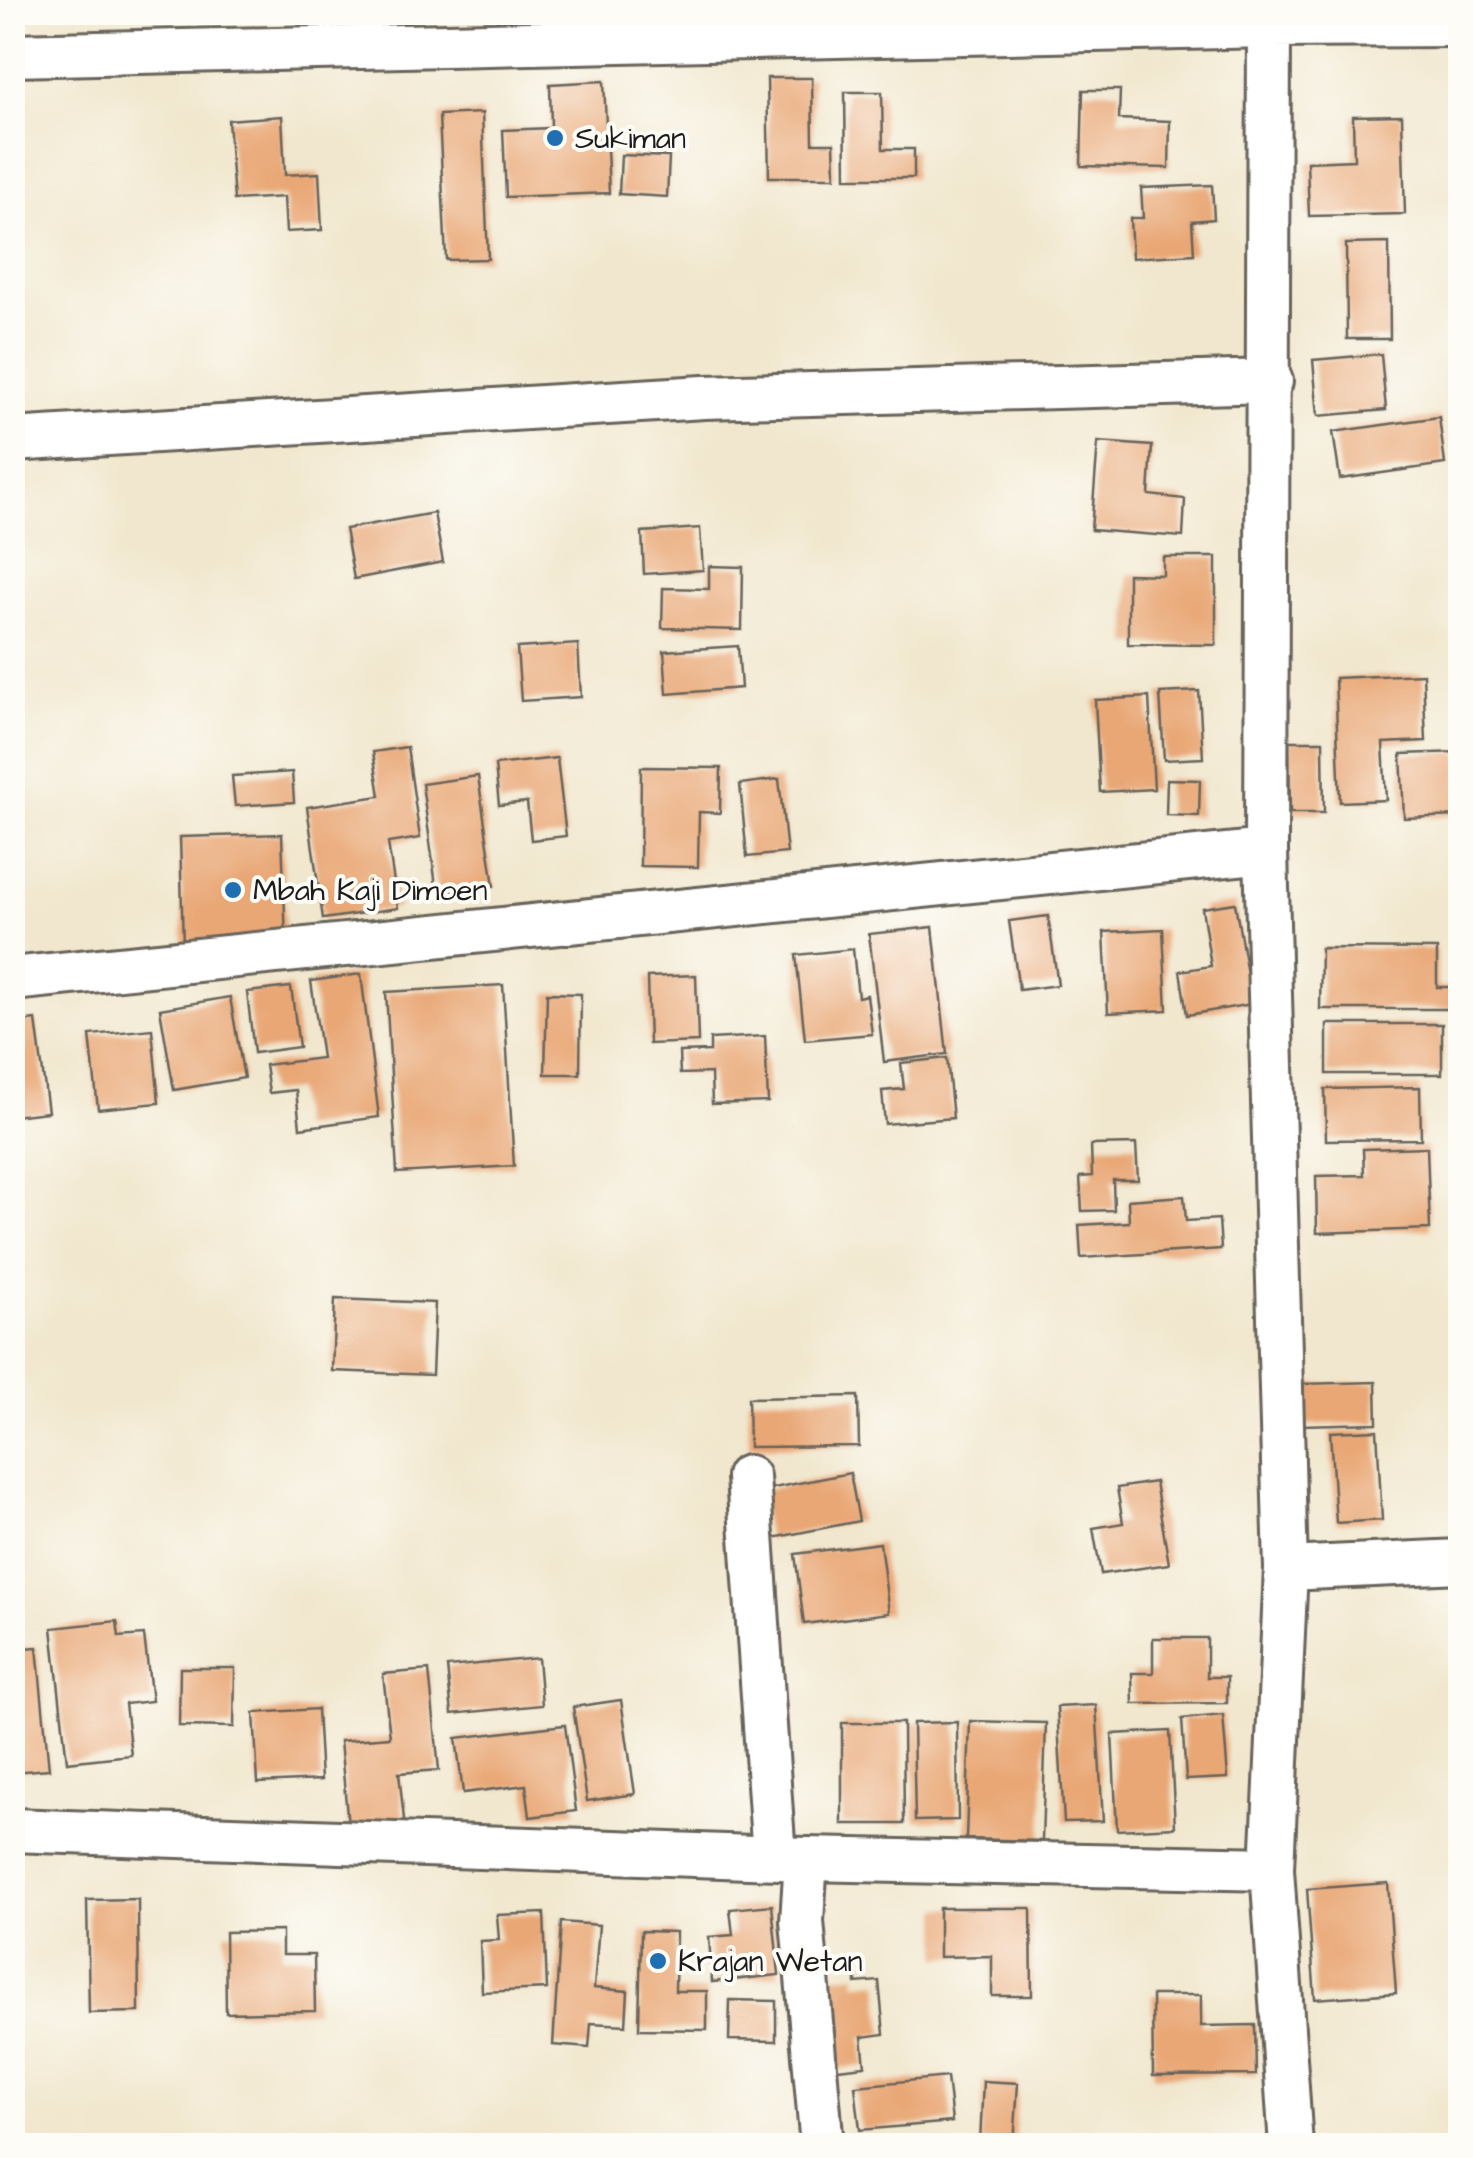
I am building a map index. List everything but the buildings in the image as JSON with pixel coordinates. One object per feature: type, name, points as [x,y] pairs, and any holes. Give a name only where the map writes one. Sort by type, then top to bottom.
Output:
[{"type":"street","points":[[12,54],[1460,25]]},
{"type":"street","points":[[1269,26],[1271,381],[1266,851],[1286,1569],[1272,1869],[1291,2146]]},
{"type":"street","points":[[12,440],[704,397],[1271,381]]},
{"type":"street","points":[[12,979],[1266,851]]},
{"type":"street","points":[[748,1477],[790,1858],[802,1921],[822,2146]]},
{"type":"street","points":[[1286,1569],[1460,1561]]},
{"type":"street","points":[[12,1830],[790,1858],[1272,1869]]},
{"type":"place","name":"Sukiman","points":[[555,138]]},
{"type":"place","name":"Mbah Kaji Dimoen","points":[[233,890]]},
{"type":"place","name":"Krajan Wetan","points":[[658,1961]]}]
